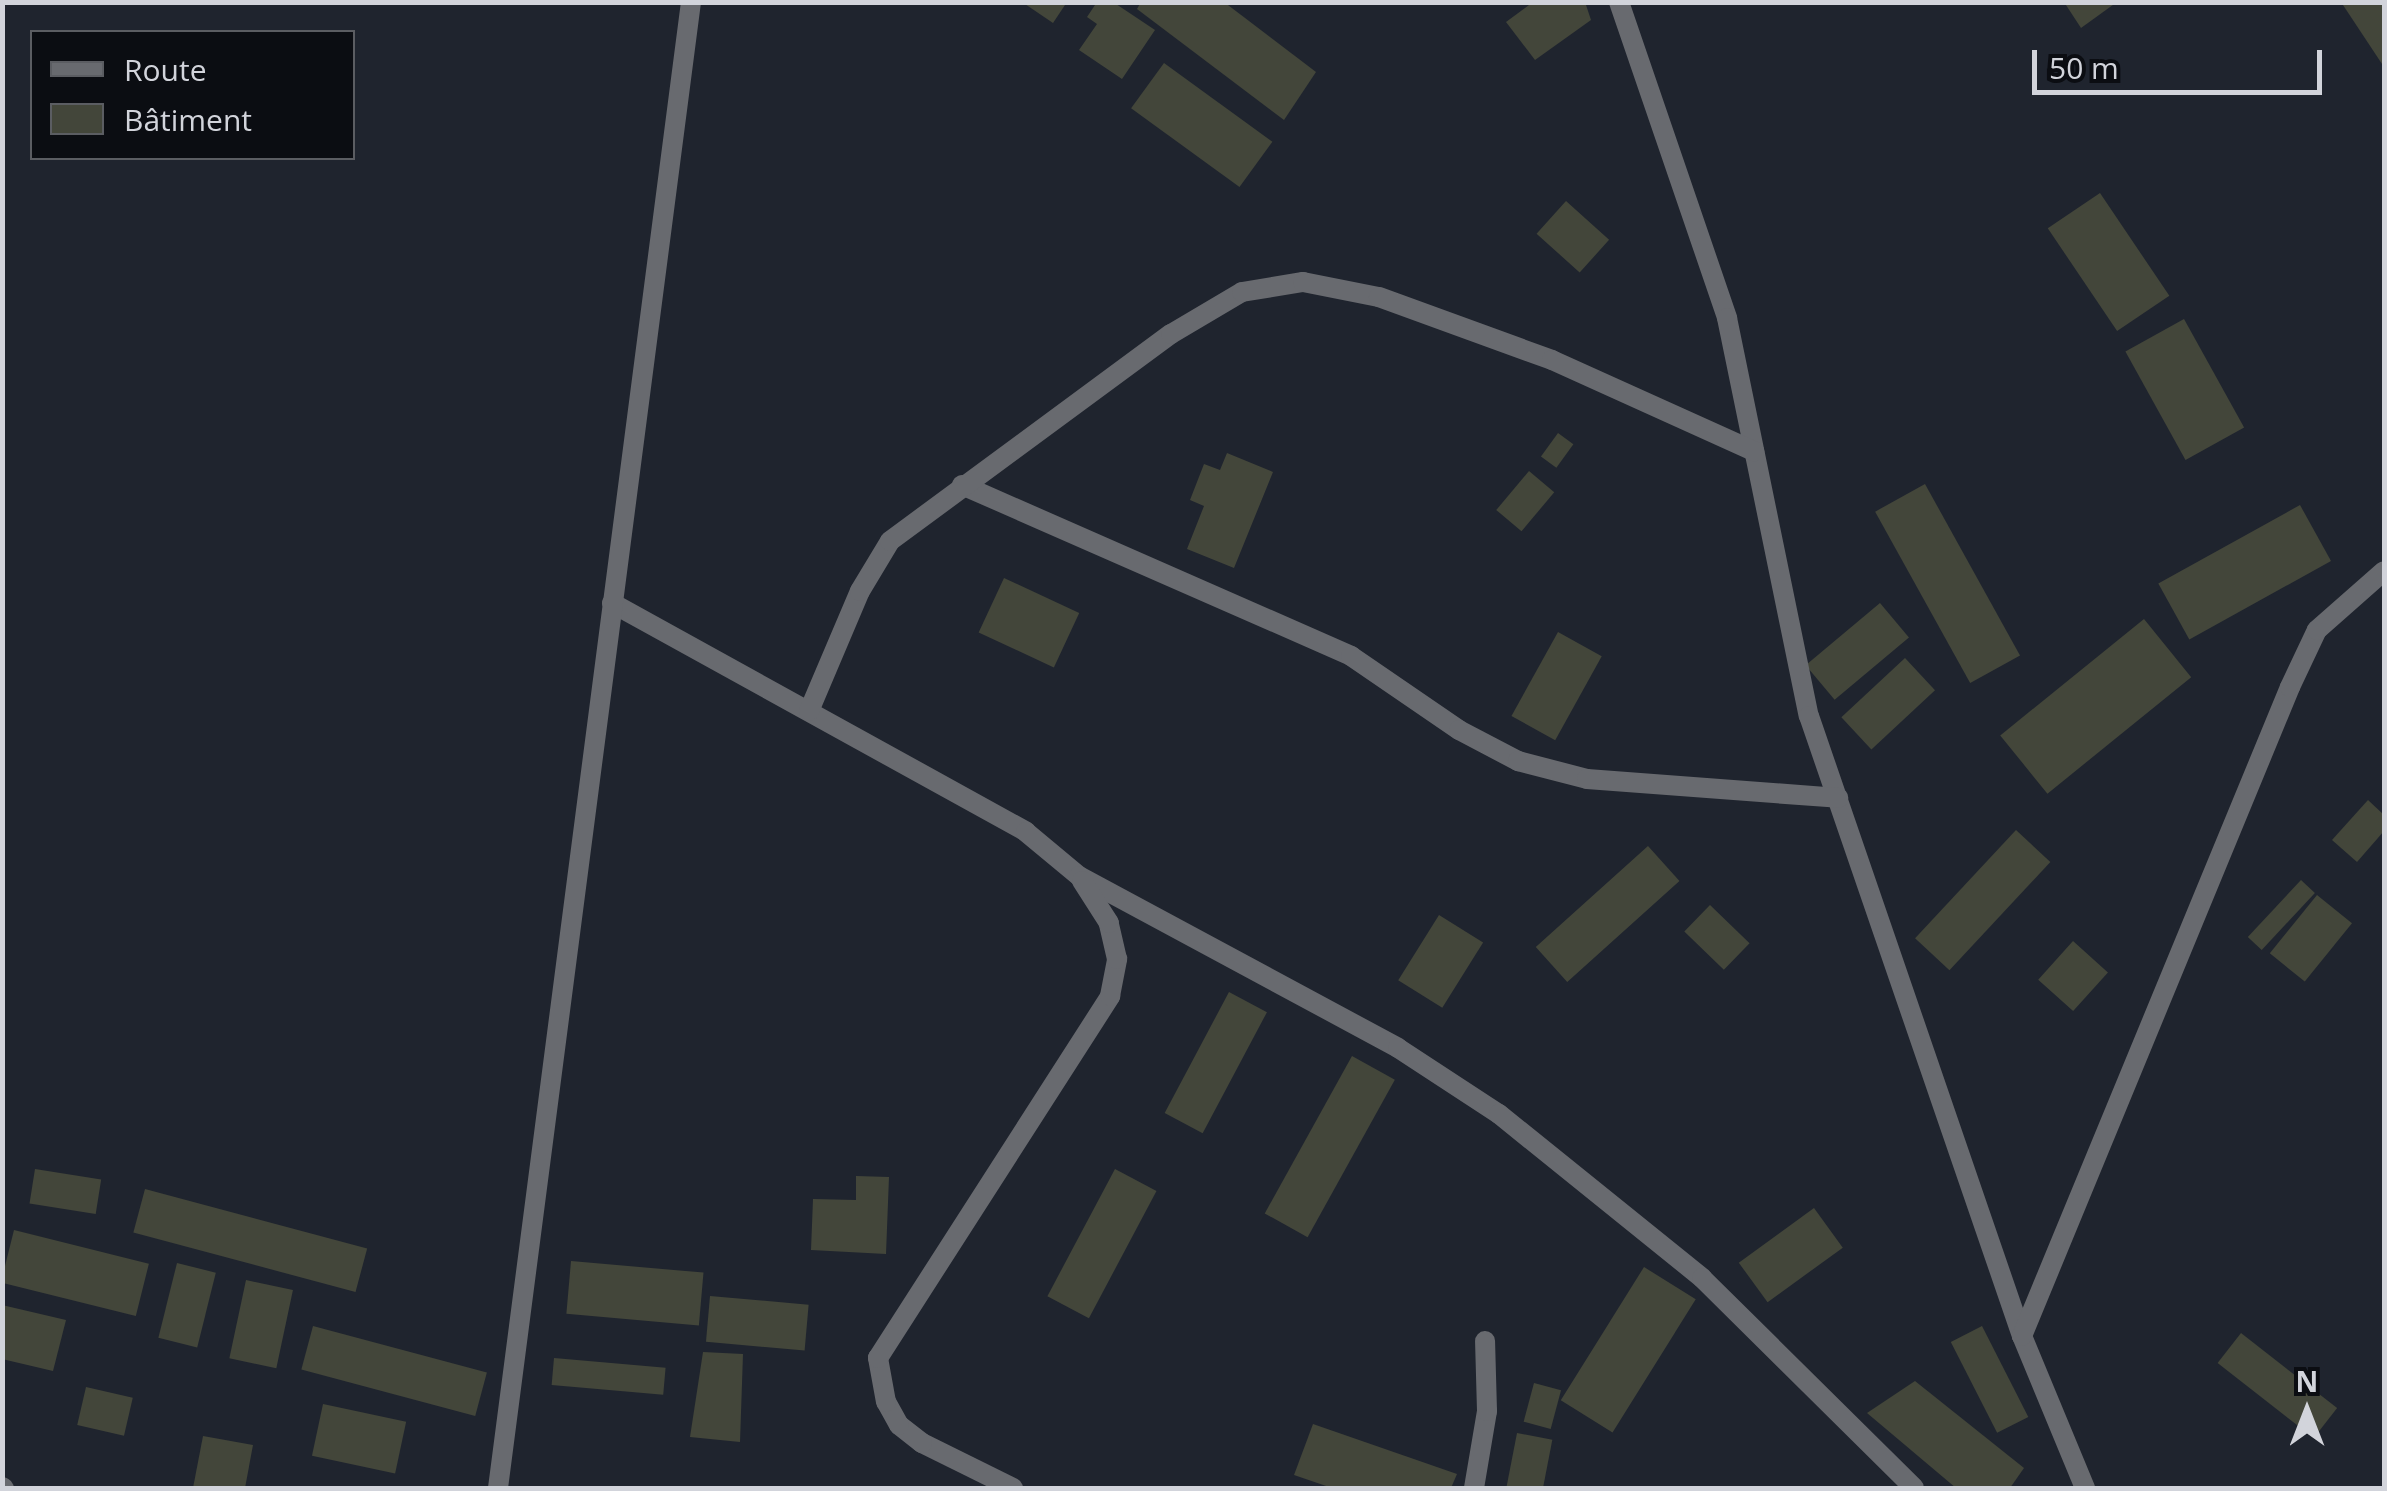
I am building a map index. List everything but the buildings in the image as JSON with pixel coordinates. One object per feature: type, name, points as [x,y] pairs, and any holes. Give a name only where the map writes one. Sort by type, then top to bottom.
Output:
[{"type":"street","points":[[498,1488],[691,2]]},
{"type":"street","points":[[1622,4],[1727,318],[1787,634],[1838,798],[2022,1336],[2085,1488]]},
{"type":"street","points":[[809,711],[860,591],[890,541],[1171,334],[1242,292],[1303,282],[1379,297],[1552,360],[1754,451]]},
{"type":"street","points":[[962,485],[1350,656],[1459,730],[1518,761],[1587,778],[1838,798]]},
{"type":"street","points":[[2022,1336],[2290,686],[2317,630],[2384,571]]},
{"type":"street","points":[[612,604],[1026,832],[1079,876],[1398,1048],[1499,1114],[1702,1278],[1914,1488]]},
{"type":"street","points":[[1013,1488],[922,1444],[899,1425],[886,1402],[878,1358],[1110,996],[1117,959],[1109,923],[1079,876]]},
{"type":"street","points":[[1474,1488],[1486,1412],[1485,1341]]}]
